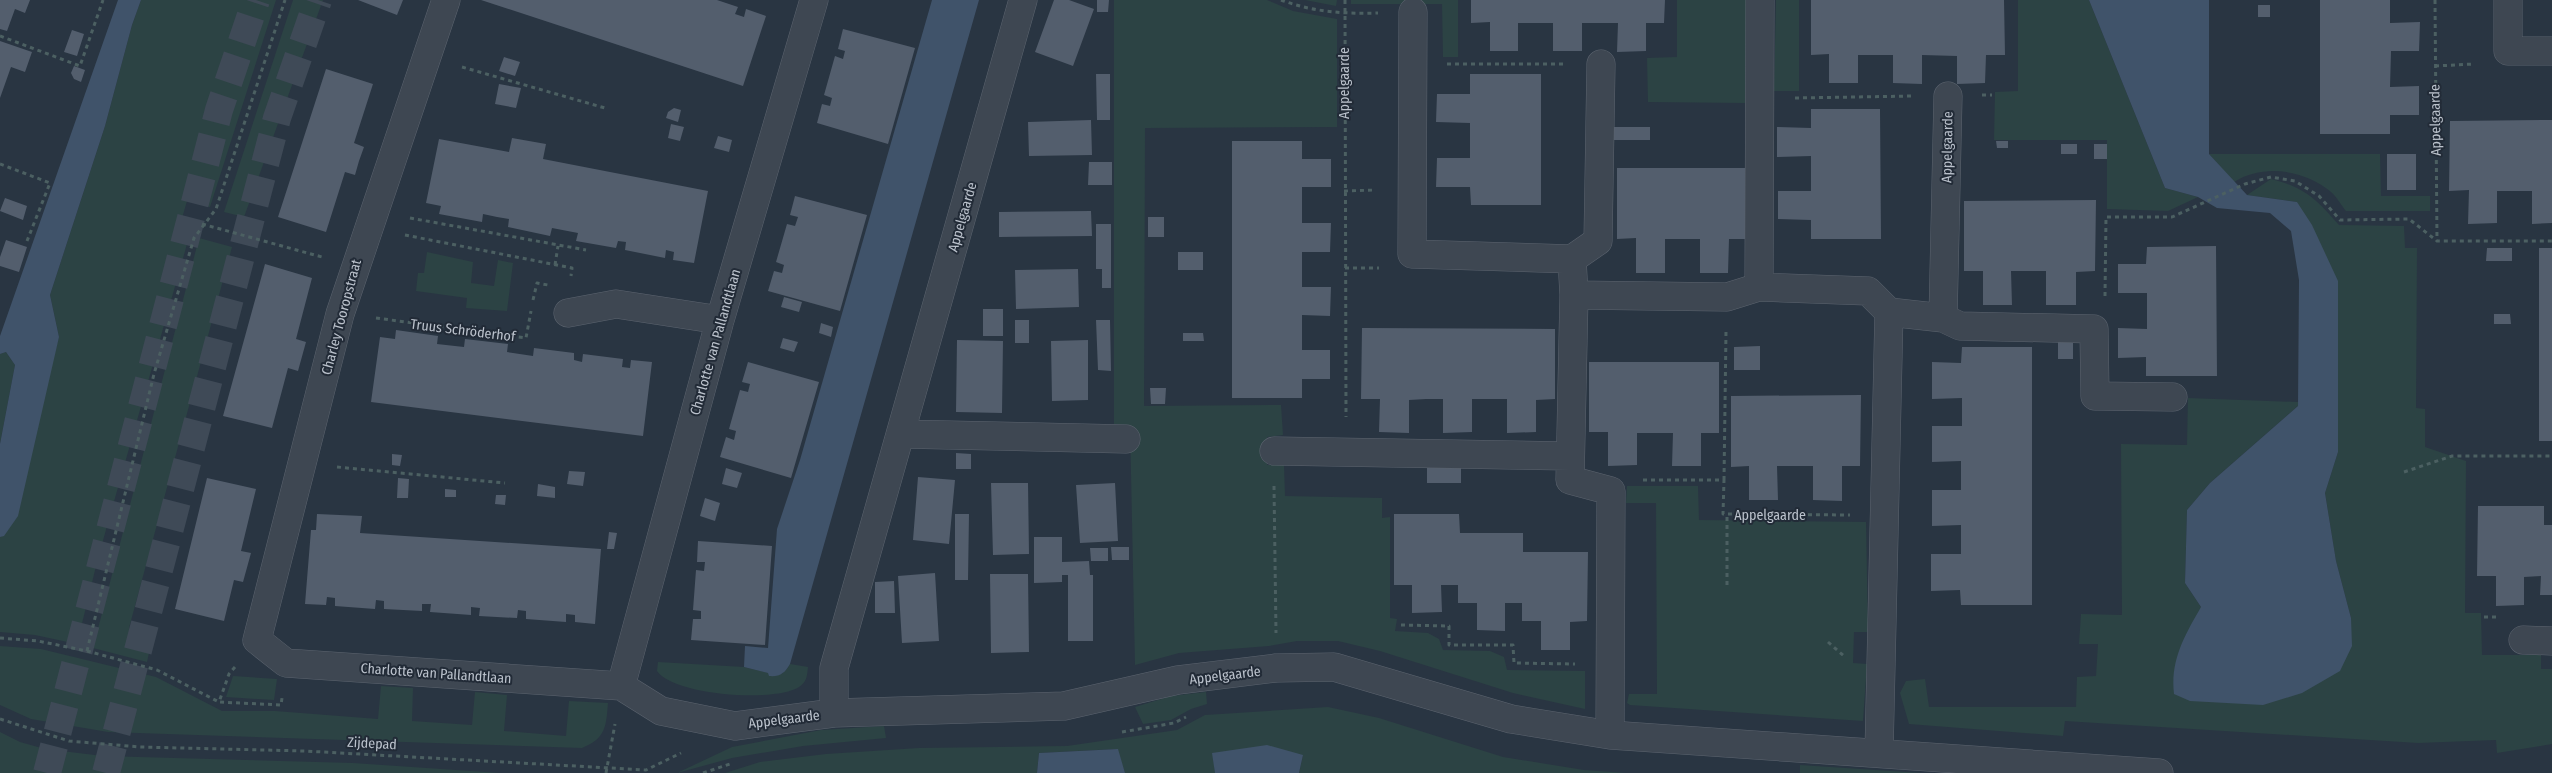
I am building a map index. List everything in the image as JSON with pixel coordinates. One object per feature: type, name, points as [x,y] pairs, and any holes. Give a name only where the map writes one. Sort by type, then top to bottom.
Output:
[{"type":"street","name":"Charley Tooropstraat","points":[[286,662],[257,640],[304,463],[340,314],[370,220],[446,0]]},
{"type":"street","name":"Charlotte van Pallandtlaan","points":[[621,686],[720,320],[814,0]]},
{"type":"street","name":"Appelgaarde","points":[[834,713],[834,668],[1023,0]]},
{"type":"street","points":[[1759,287],[1760,0]]},
{"type":"street","points":[[2508,0],[2508,51],[2552,51]]},
{"type":"street","points":[[1413,12],[1412,254],[1572,259],[1598,241],[1601,64]]},
{"type":"street","name":"Appelgaarde","points":[[1943,318],[1948,96]]},
{"type":"street","points":[[1572,259],[1574,295],[1570,480],[1612,491],[1610,736]]},
{"type":"street","points":[[1574,295],[1726,297],[1759,287],[1868,291],[1889,312],[1943,318],[1960,326],[2094,328],[2095,396],[2173,397]]},
{"type":"street","points":[[569,301],[616,304],[720,320]]},
{"type":"street","points":[[1879,753],[1889,312]]},
{"type":"street","points":[[901,434],[1126,439]]},
{"type":"street","points":[[1274,451],[1570,456]]},
{"type":"street","points":[[2522,640],[2552,641]]},
{"type":"street","name":"Charlotte van Pallandtlaan","points":[[286,662],[621,686],[661,711],[735,726]]},
{"type":"street","name":"Appelgaarde","points":[[735,726],[834,713],[1064,706],[1178,680],[1276,668],[1334,667],[1511,719],[1610,736],[2159,773]]},
{"type":"path","points":[[0,36],[80,66],[103,0]]},
{"type":"path","points":[[87,651],[154,374],[194,238],[202,224],[216,209],[285,0]]},
{"type":"path","points":[[1281,0],[1299,7],[1343,14]]},
{"type":"path","name":"Appelgaarde","points":[[1344,0],[1346,452]]},
{"type":"path","name":"Appelgaarde","points":[[2435,0],[2437,241]]},
{"type":"path","points":[[426,56],[605,108]]},
{"type":"path","points":[[1414,64],[1601,64]]},
{"type":"path","name":"Appelgaarde","points":[[1759,98],[1992,95]]},
{"type":"path","points":[[0,164],[50,183],[27,241]]},
{"type":"path","points":[[2094,328],[2104,314],[2106,217],[2172,217],[2245,184],[2271,177],[2295,181],[2319,196],[2340,220],[2409,219],[2437,241],[2552,241]]},
{"type":"path","points":[[370,220],[586,250]]},
{"type":"path","points":[[370,220],[572,268],[569,301]]},
{"type":"path","points":[[202,224],[319,256]]},
{"type":"path","points":[[555,265],[558,245]]},
{"type":"path","name":"Truus Schröderhof","points":[[340,314],[526,338],[537,282],[569,301]]},
{"type":"path","points":[[1637,480],[1724,480],[1726,297]]},
{"type":"path","points":[[1274,451],[1276,668]]},
{"type":"path","points":[[2404,472],[2452,456],[2552,456]]},
{"type":"path","points":[[304,463],[505,483]]},
{"type":"path","name":"Appelgaarde","points":[[1724,480],[1723,514],[1727,515],[1885,514]]},
{"type":"path","points":[[1727,515],[1727,585]]},
{"type":"path","points":[[1400,625],[1449,626],[1449,645],[1513,645],[1514,663],[1610,665]]},
{"type":"path","points":[[0,638],[38,641],[87,651],[157,670],[219,702],[282,705],[286,662]]},
{"type":"path","points":[[219,702],[229,674]]},
{"type":"path","points":[[1119,732],[1174,723],[1194,712]]},
{"type":"path","name":"Zijdepad","points":[[0,719],[69,741],[140,747],[306,751],[608,766],[646,770],[686,750]]},
{"type":"path","points":[[703,773],[737,762]]},
{"type":"path","points":[[606,773],[608,766]]},
{"type":"green space","points":[[141,0],[276,0],[210,207],[187,201],[178,232],[189,237],[98,558],[77,644],[35,635],[0,632],[0,537],[4,535],[59,337],[50,295],[105,126],[132,25]]},
{"type":"green space","points":[[293,0],[323,0],[244,217],[224,212]]},
{"type":"green space","points":[[1114,0],[1267,0],[1293,11],[1337,19],[1337,127],[1145,128],[1144,406],[1281,405],[1283,435],[1267,437],[1267,465],[1284,465],[1285,496],[1382,498],[1382,518],[1390,517],[1390,618],[1397,619],[1395,631],[1428,633],[1439,639],[1443,650],[1490,651],[1504,657],[1507,670],[1585,671],[1585,709],[1513,693],[1380,651],[1338,641],[1297,641],[1269,646],[1179,653],[1135,665],[1130,425],[1114,424]]},
{"type":"green space","points":[[1305,0],[1337,0],[1336,6]]},
{"type":"green space","points":[[1351,0],[1458,0],[1458,57],[1443,57],[1442,4],[1351,4]]},
{"type":"green space","points":[[1677,0],[1748,0],[1746,103],[1648,102],[1647,58],[1677,57]]},
{"type":"green space","points":[[1776,0],[1799,0],[1799,91],[1774,91]]},
{"type":"green space","points":[[2018,0],[2089,0],[2165,188],[2198,197],[2168,211],[2107,209],[2107,140],[1994,140],[1995,92],[2018,91]]},
{"type":"green space","points":[[2209,154],[2380,154],[2381,196],[2430,196],[2430,211],[2346,211],[2331,192],[2309,178],[2297,174],[2271,171],[2258,172],[2234,182]]},
{"type":"green space","points":[[2271,179],[2293,186],[2310,196],[2339,225],[2404,226],[2405,248],[2417,248],[2416,408],[2425,409],[2425,447],[2466,461],[2465,613],[2481,613],[2482,655],[2541,655],[2541,669],[2552,669],[2552,744],[2497,753],[2496,740],[2418,743],[2065,721],[2063,736],[1909,724],[1900,693],[1906,681],[1925,679],[1929,707],[2076,707],[2077,677],[2096,676],[2098,644],[2079,644],[2081,614],[2122,615],[2121,444],[2187,445],[2188,398],[2298,402],[2298,406],[2210,483],[2187,510],[2185,583],[2201,607],[2351,618],[2336,561],[2325,493],[2338,452],[2297,202],[2247,195]]},
{"type":"green space","points":[[199,238],[232,247],[129,628],[135,643],[149,653],[147,662],[93,648]]},
{"type":"green space","points":[[427,252],[473,262],[471,283],[494,286],[498,260],[513,263],[507,311],[466,308],[467,298],[416,291],[418,273],[424,273]]},
{"type":"green space","points":[[6,352],[15,365],[0,444],[0,354]]},
{"type":"green space","points":[[1627,486],[1698,486],[1699,520],[1866,522],[1868,632],[1854,632],[1853,663],[1867,664],[1863,721],[1630,705],[1627,703],[1629,694],[1657,694],[1656,503],[1626,503]]},
{"type":"green space","points":[[0,646],[41,649],[156,677],[222,711],[275,711],[378,719],[381,686],[413,688],[412,721],[472,725],[475,692],[507,695],[504,731],[566,736],[569,701],[608,703],[603,731],[596,740],[582,748],[108,732],[31,719],[0,705]]},
{"type":"green space","points":[[658,662],[744,667],[769,673],[769,676],[782,673],[790,664],[808,667],[805,681],[799,687],[769,695],[747,695],[702,691],[682,686],[667,679],[657,671]]},
{"type":"green space","points":[[233,676],[277,679],[274,700],[226,697]]},
{"type":"green space","points":[[1206,692],[1207,704],[1191,709],[1171,720],[1143,724],[1135,707],[1171,696]]},
{"type":"green space","points":[[1328,707],[1379,718],[1503,757],[1584,770],[1626,773],[1299,773],[1303,755],[1213,753],[1215,773],[1125,773],[1117,749],[1039,753],[1037,773],[725,773],[760,762],[826,754],[919,748],[1067,746],[1177,730],[1205,715]]},
{"type":"green space","points":[[884,726],[886,738],[803,746],[732,758],[677,773],[732,747],[821,730]]},
{"type":"green space","points":[[0,732],[20,742],[45,749],[103,756],[353,763],[500,773],[0,773]]},
{"type":"green space","points":[[1800,765],[1921,773],[1800,773]]},
{"type":"water","points":[[118,0],[141,0],[132,25],[105,126],[50,295],[59,337],[18,516],[4,536],[0,537],[0,444],[15,365],[6,352],[0,354],[0,336]]},
{"type":"water","points":[[932,0],[979,0],[790,664],[782,674],[769,676],[768,673],[744,667],[745,646],[768,648],[777,529],[800,460]]},
{"type":"water","points":[[2089,0],[2209,0],[2209,154],[2247,195],[2297,202],[2312,225],[2338,281],[2338,452],[2325,493],[2336,561],[2351,618],[2352,646],[2340,671],[2302,693],[2263,705],[2190,701],[2174,694],[2173,682],[2180,648],[2201,607],[2185,583],[2187,510],[2210,483],[2298,406],[2299,280],[2291,231],[2270,213],[2217,208],[2198,197],[2165,188]]},
{"type":"water","points":[[1267,745],[1303,755],[1299,773],[1215,773],[1212,753]]},
{"type":"water","points":[[1118,749],[1125,773],[1037,773],[1039,753]]},
{"type":"building","points":[[0,0],[30,0],[25,13],[15,9],[7,31],[0,29]]},
{"type":"building","points":[[358,0],[403,0],[397,15]]},
{"type":"building","points":[[481,0],[717,0],[738,7],[735,14],[744,17],[746,9],[766,16],[743,86]]},
{"type":"building","points":[[1054,0],[1069,0],[1094,9],[1073,66],[1035,52]]},
{"type":"building","points":[[1097,0],[1109,0],[1108,12],[1097,12]]},
{"type":"building","points":[[1471,0],[1665,0],[1664,23],[1646,23],[1646,51],[1617,52],[1618,23],[1582,23],[1582,51],[1553,51],[1553,23],[1518,23],[1518,51],[1490,51],[1490,22],[1471,23]]},
{"type":"building","points":[[1811,0],[2004,0],[2005,55],[1986,55],[1985,83],[1957,84],[1957,56],[1922,55],[1922,84],[1893,83],[1893,55],[1858,55],[1858,83],[1829,83],[1829,54],[1811,55]]},
{"type":"building","points":[[2320,0],[2390,0],[2390,23],[2420,22],[2419,51],[2391,51],[2390,87],[2419,86],[2419,115],[2390,115],[2390,134],[2320,134]]},
{"type":"building","points":[[2258,5],[2270,5],[2270,17],[2258,17]]},
{"type":"building","points":[[843,29],[915,48],[888,144],[817,123],[822,104],[830,106],[832,98],[824,95],[835,56],[843,59],[845,51],[838,49]]},
{"type":"building","points":[[72,30],[84,34],[77,56],[64,52]]},
{"type":"building","points":[[0,41],[32,52],[25,72],[11,67],[0,98]]},
{"type":"building","points":[[504,57],[520,62],[515,76],[499,71]]},
{"type":"building","points":[[74,66],[85,70],[81,82],[74,79],[71,73]]},
{"type":"building","points":[[326,69],[373,84],[354,143],[364,147],[355,175],[345,172],[326,232],[278,217]]},
{"type":"building","points":[[1096,74],[1110,74],[1110,120],[1097,120]]},
{"type":"building","points":[[1470,74],[1541,74],[1541,205],[1471,205],[1470,187],[1436,187],[1437,158],[1470,158],[1470,123],[1436,122],[1437,94],[1470,94]]},
{"type":"building","points":[[499,84],[521,88],[516,108],[495,104]]},
{"type":"building","points":[[674,108],[681,110],[678,122],[666,118],[668,112]]},
{"type":"building","points":[[1811,109],[1880,109],[1881,239],[1811,239],[1811,220],[1778,219],[1778,191],[1811,191],[1811,156],[1777,157],[1777,127],[1811,128]]},
{"type":"building","points":[[1091,120],[1092,155],[1029,156],[1028,122]]},
{"type":"building","points":[[2552,120],[2552,223],[2532,224],[2532,191],[2497,191],[2497,223],[2468,224],[2469,190],[2449,191],[2450,121]]},
{"type":"building","points":[[671,124],[684,127],[680,141],[668,138]]},
{"type":"building","points":[[1610,127],[1650,127],[1650,140],[1610,140]]},
{"type":"building","points":[[718,136],[732,140],[729,152],[714,148]]},
{"type":"building","points":[[512,138],[546,144],[543,159],[708,191],[694,263],[673,260],[674,252],[666,250],[665,258],[625,250],[626,242],[618,241],[616,248],[576,241],[578,233],[552,228],[550,236],[508,227],[509,219],[483,214],[482,222],[439,214],[441,206],[426,203],[439,139],[509,152]]},
{"type":"building","points":[[1232,141],[1302,141],[1302,159],[1331,159],[1331,187],[1302,187],[1302,223],[1331,223],[1330,252],[1302,252],[1302,287],[1331,287],[1330,316],[1302,315],[1302,350],[1330,350],[1330,379],[1302,379],[1302,398],[1232,398]]},
{"type":"building","points":[[1996,141],[2008,141],[2008,148],[1997,148]]},
{"type":"building","points":[[2061,144],[2077,144],[2077,154],[2061,154]]},
{"type":"building","points":[[2094,144],[2107,144],[2107,159],[2094,159]]},
{"type":"building","points":[[2387,154],[2416,154],[2416,190],[2387,190]]},
{"type":"building","points":[[1089,162],[1112,162],[1112,185],[1088,185]]},
{"type":"building","points":[[1617,168],[1747,168],[1747,239],[1729,239],[1728,273],[1700,273],[1700,239],[1665,239],[1665,273],[1636,273],[1636,238],[1617,239]]},
{"type":"building","points":[[795,196],[867,215],[840,311],[768,291],[774,271],[782,273],[784,265],[776,262],[787,224],[795,226],[798,217],[790,215]]},
{"type":"building","points":[[5,198],[27,206],[23,220],[0,211]]},
{"type":"building","points":[[2096,200],[2095,271],[2076,272],[2076,305],[2046,305],[2046,271],[2011,271],[2012,305],[1983,305],[1983,271],[1964,271],[1964,201]]},
{"type":"building","points":[[1091,211],[1092,236],[999,237],[999,212]]},
{"type":"building","points":[[1148,217],[1164,217],[1164,237],[1148,237]]},
{"type":"building","points":[[1096,224],[1111,224],[1111,288],[1102,288],[1102,269],[1096,269]]},
{"type":"building","points":[[6,240],[27,247],[19,272],[0,266],[0,257]]},
{"type":"building","points":[[2216,246],[2217,376],[2146,376],[2146,357],[2118,358],[2118,328],[2147,329],[2147,293],[2118,293],[2118,264],[2146,264],[2147,247]]},
{"type":"building","points":[[2487,248],[2512,248],[2512,261],[2486,261]]},
{"type":"building","points":[[2539,248],[2552,248],[2552,441],[2539,441]]},
{"type":"building","points":[[1178,252],[1203,252],[1203,270],[1178,270]]},
{"type":"building","points":[[265,264],[312,278],[296,339],[306,342],[298,371],[288,368],[272,428],[223,416]]},
{"type":"building","points":[[1078,269],[1079,307],[1016,309],[1015,270]]},
{"type":"building","points":[[784,297],[802,302],[799,312],[781,307]]},
{"type":"building","points":[[983,309],[1003,309],[1003,336],[983,336]]},
{"type":"building","points":[[2494,314],[2510,314],[2511,324],[2494,324]]},
{"type":"building","points":[[1015,320],[1029,320],[1029,343],[1015,343]]},
{"type":"building","points":[[1096,320],[1110,320],[1111,371],[1098,370]]},
{"type":"building","points":[[821,323],[833,327],[831,337],[819,333]]},
{"type":"building","points":[[1362,328],[1555,329],[1555,399],[1536,400],[1536,432],[1507,433],[1507,399],[1472,399],[1472,432],[1443,433],[1443,399],[1426,399],[1409,400],[1409,433],[1379,432],[1380,399],[1361,399]]},
{"type":"building","points":[[396,330],[438,336],[437,344],[464,347],[465,339],[508,344],[507,352],[533,356],[534,348],[574,353],[574,360],[582,362],[583,354],[623,359],[622,367],[630,368],[631,360],[652,362],[643,436],[371,402],[380,337],[395,339]]},
{"type":"building","points":[[1183,333],[1203,333],[1204,341],[1183,341]]},
{"type":"building","points":[[783,338],[798,342],[794,352],[780,348]]},
{"type":"building","points":[[957,340],[1003,341],[1002,413],[956,412]]},
{"type":"building","points":[[1088,340],[1088,400],[1052,401],[1051,341]]},
{"type":"building","points":[[2058,342],[2073,342],[2073,359],[2058,359]]},
{"type":"building","points":[[1760,346],[1760,370],[1734,370],[1734,347]]},
{"type":"building","points":[[1962,347],[2032,347],[2032,605],[1961,605],[1960,590],[1931,591],[1931,554],[1961,554],[1961,525],[1932,526],[1932,490],[1961,490],[1961,461],[1932,462],[1932,426],[1962,426],[1962,398],[1932,399],[1932,362],[1961,363]]},
{"type":"building","points":[[748,362],[819,382],[791,478],[720,457],[726,437],[734,440],[736,431],[729,429],[740,390],[748,392],[750,384],[742,382]]},
{"type":"building","points":[[1589,362],[1719,362],[1719,433],[1701,433],[1701,466],[1672,466],[1673,433],[1637,433],[1637,465],[1608,466],[1608,432],[1589,432]]},
{"type":"building","points":[[1150,388],[1166,388],[1165,404],[1151,404]]},
{"type":"building","points":[[1861,395],[1860,466],[1842,466],[1842,501],[1813,500],[1813,466],[1777,466],[1778,500],[1749,500],[1749,466],[1731,467],[1731,396]]},
{"type":"building","points":[[956,453],[971,454],[971,469],[956,469]]},
{"type":"building","points":[[392,454],[402,455],[400,466],[392,465]]},
{"type":"building","points":[[726,468],[742,473],[737,488],[722,484]]},
{"type":"building","points":[[1427,468],[1461,468],[1461,483],[1427,483]]},
{"type":"building","points":[[569,471],[585,472],[583,486],[567,484]]},
{"type":"building","points":[[918,477],[955,480],[949,544],[913,540]]},
{"type":"building","points":[[207,478],[256,489],[241,551],[251,553],[243,582],[234,580],[224,621],[175,609]]},
{"type":"building","points":[[398,478],[409,479],[408,498],[397,498]]},
{"type":"building","points":[[991,483],[1028,483],[1029,554],[993,555]]},
{"type":"building","points":[[1115,483],[1118,541],[1080,543],[1076,485]]},
{"type":"building","points":[[538,484],[555,487],[555,498],[537,496]]},
{"type":"building","points":[[445,489],[456,490],[456,497],[445,497]]},
{"type":"building","points":[[496,495],[506,495],[505,505],[495,504]]},
{"type":"building","points":[[705,498],[720,503],[715,521],[700,516]]},
{"type":"building","points":[[2478,506],[2544,506],[2544,525],[2552,525],[2552,595],[2540,595],[2541,576],[2524,577],[2524,605],[2496,606],[2496,576],[2477,576]]},
{"type":"building","points":[[317,514],[362,516],[360,533],[601,549],[595,624],[575,622],[575,615],[566,614],[566,622],[526,619],[526,611],[518,610],[517,618],[479,616],[480,608],[471,607],[471,615],[430,612],[431,604],[422,604],[422,611],[384,609],[384,601],[376,600],[375,609],[335,606],[335,598],[327,597],[326,605],[305,604],[311,530],[316,530]]},
{"type":"building","points":[[955,514],[969,514],[968,580],[955,580]]},
{"type":"building","points":[[1394,514],[1459,514],[1460,533],[1523,533],[1523,552],[1588,552],[1587,621],[1570,622],[1570,650],[1541,650],[1541,621],[1522,621],[1522,603],[1505,603],[1505,631],[1477,630],[1477,603],[1458,603],[1458,585],[1441,585],[1442,612],[1412,613],[1412,585],[1394,585]]},
{"type":"building","points":[[609,532],[617,533],[614,549],[607,549]]},
{"type":"building","points":[[1034,537],[1062,537],[1062,562],[1089,561],[1090,575],[1093,575],[1093,641],[1068,641],[1068,575],[1062,575],[1062,582],[1034,583]]},
{"type":"building","points":[[698,541],[772,546],[765,645],[691,640],[693,619],[701,619],[701,611],[693,610],[696,570],[704,571],[705,562],[697,562]]},
{"type":"building","points":[[1111,547],[1129,547],[1129,560],[1112,560]]},
{"type":"building","points":[[1090,548],[1108,548],[1108,561],[1091,561]]},
{"type":"building","points":[[935,573],[939,641],[902,643],[898,576]]},
{"type":"building","points":[[990,574],[1028,574],[1029,652],[991,653]]},
{"type":"building","points":[[894,581],[895,613],[875,613],[875,582]]},
{"type":"tunnel","points":[[47,773],[219,110],[256,0]]},
{"type":"tunnel","points":[[106,773],[277,118],[318,0]]}]
